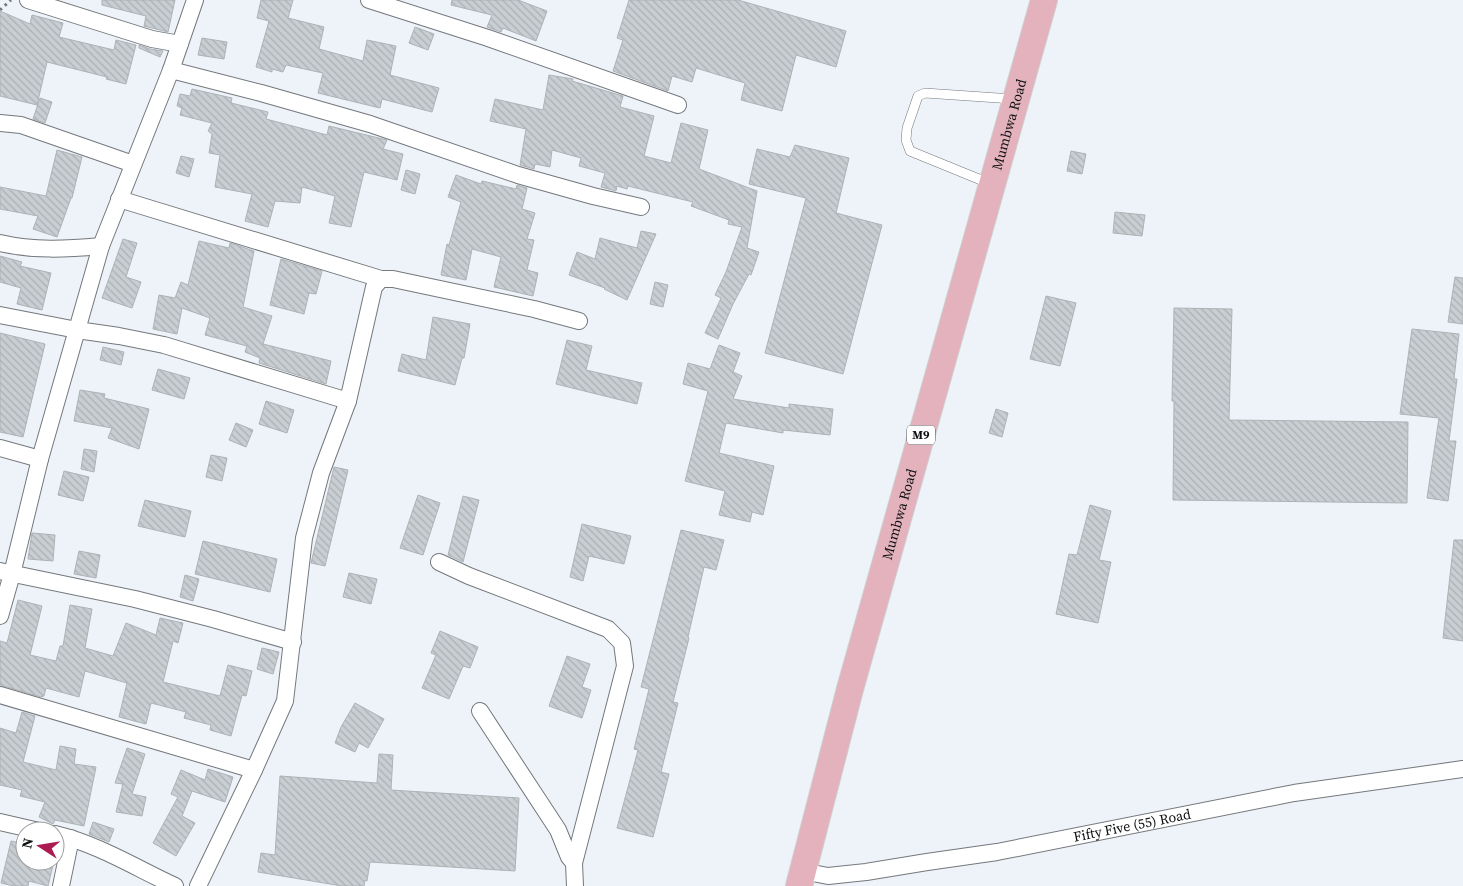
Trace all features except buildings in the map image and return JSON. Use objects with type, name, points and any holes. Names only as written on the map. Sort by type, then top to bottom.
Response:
[{"type":"main road","name":"Mumbwa Road","points":[[800,878],[850,689],[1044,0]]},
{"type":"street","points":[[28,0],[152,38],[180,44]]},
{"type":"street","points":[[0,616],[6,572],[101,246],[171,70],[195,0]]},
{"type":"street","points":[[369,0],[488,38],[678,105]]},
{"type":"street","points":[[171,70],[261,93],[361,122],[518,174],[593,196],[641,207]]},
{"type":"street","points":[[0,122],[21,125],[133,164]]},
{"type":"street","points":[[119,200],[381,279],[393,279],[515,304],[579,321]]},
{"type":"street","points":[[0,243],[56,250],[101,246]]},
{"type":"street","points":[[198,886],[285,701],[293,642],[296,593],[304,538],[321,473],[348,401],[374,287],[381,279]]},
{"type":"street","points":[[0,315],[164,345],[348,401]]},
{"type":"street","points":[[0,448],[40,459]]},
{"type":"street","points":[[439,562],[469,576],[608,629],[622,643],[625,666],[574,863],[575,886]]},
{"type":"street","points":[[6,572],[135,599],[293,642]]},
{"type":"street","points":[[0,695],[254,770]]},
{"type":"street","points":[[480,711],[558,830],[569,857],[574,863]]},
{"type":"street","name":"Fifty Five (55) Road","points":[[800,878],[866,872],[997,852],[1294,793],[1463,769]]},
{"type":"street","points":[[0,822],[15,825]]},
{"type":"street","points":[[65,837],[108,852],[175,886]]},
{"type":"street","points":[[61,886],[62,871]]},
{"type":"lane","points":[[991,184],[910,151],[906,140],[909,121],[918,96],[925,93],[1015,99]]},
{"type":"path","points":[[0,10],[11,0]]}]
